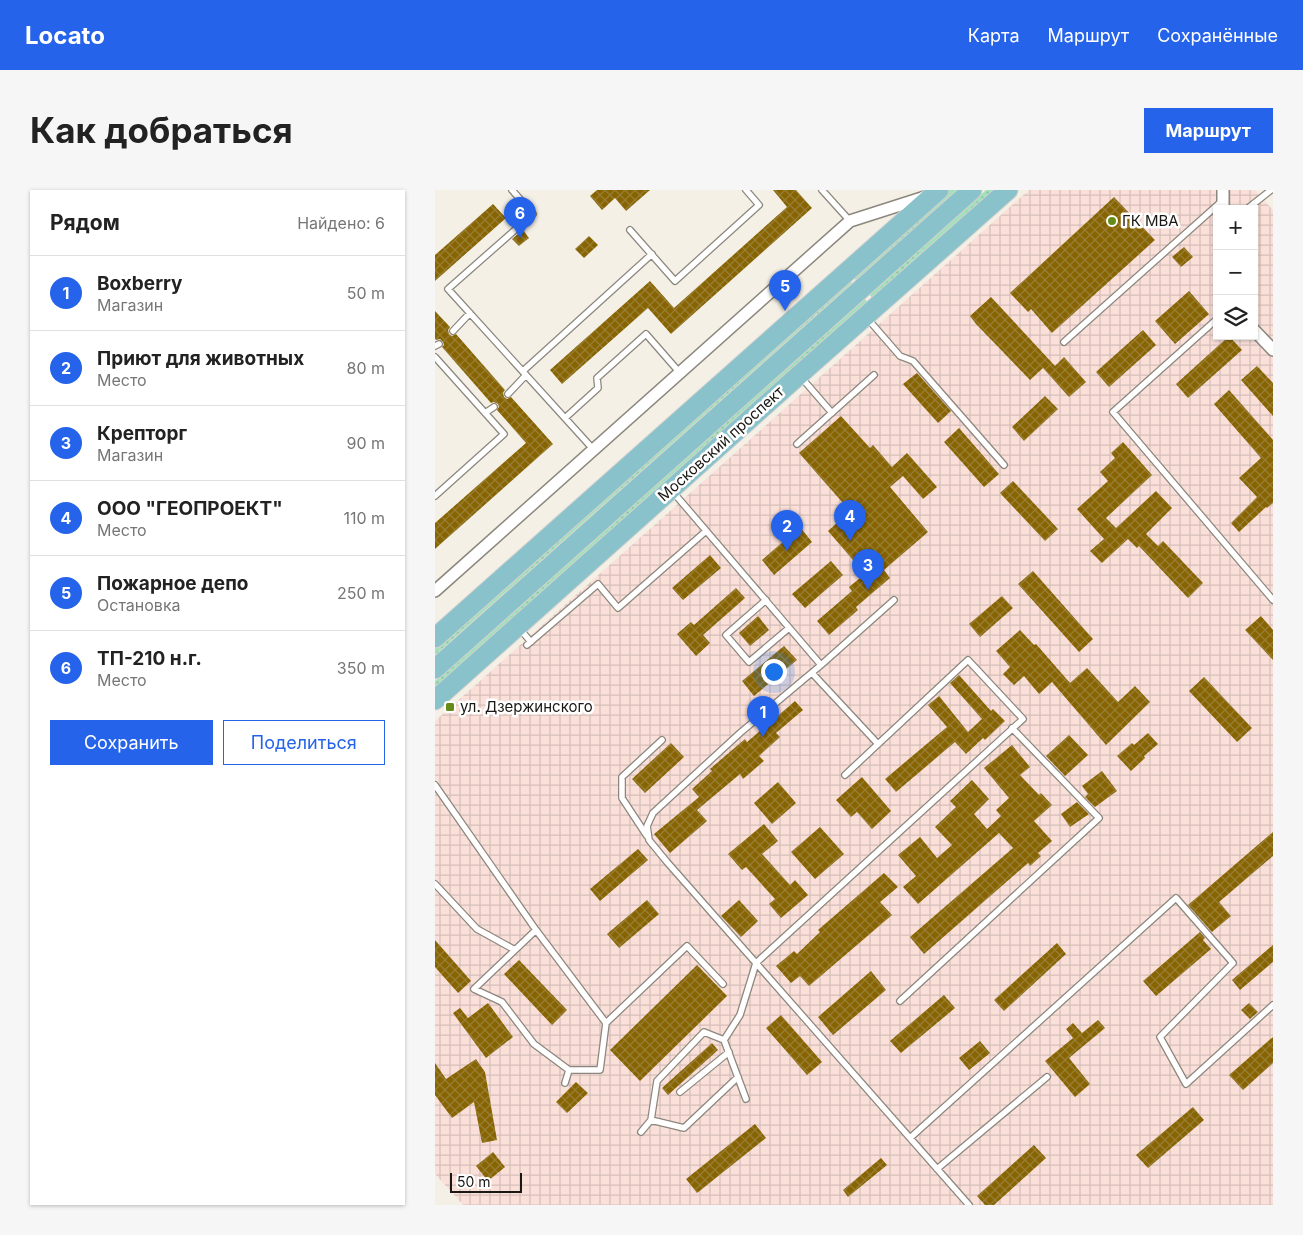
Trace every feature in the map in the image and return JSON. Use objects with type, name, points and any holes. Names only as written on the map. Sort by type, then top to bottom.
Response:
[{"type":"main road","name":"Московский проспект","points":[[435,669],[972,190]]},
{"type":"main road","name":"Московский проспект","points":[[435,700],[799,374],[1008,190]]},
{"type":"main road","points":[[435,638],[936,192]]},
{"type":"street","points":[[435,591],[850,221],[936,192]]},
{"type":"street","points":[[1258,334],[1273,350]]},
{"type":"lane","points":[[512,190],[533,214],[449,289],[593,449]]},
{"type":"lane","points":[[630,230],[675,281],[759,205],[746,190]]},
{"type":"lane","points":[[822,190],[850,221]]},
{"type":"lane","points":[[1252,205],[1271,190]]},
{"type":"lane","points":[[1064,342],[1224,200]]},
{"type":"lane","points":[[508,394],[525,373],[652,254]]},
{"type":"lane","points":[[453,331],[470,313]]},
{"type":"lane","points":[[865,316],[900,356],[913,361],[1003,465]]},
{"type":"lane","points":[[1213,323],[1113,412],[1273,600]]},
{"type":"lane","points":[[565,418],[598,388],[597,378],[646,334],[680,372]]},
{"type":"lane","points":[[435,357],[504,434],[435,496]]},
{"type":"lane","points":[[799,374],[831,413]]},
{"type":"lane","points":[[797,444],[874,375]]},
{"type":"lane","points":[[485,413],[494,407]]},
{"type":"lane","points":[[671,490],[821,665]]},
{"type":"lane","points":[[517,626],[529,643],[597,584],[618,608],[706,531]]},
{"type":"lane","points":[[766,600],[725,635],[749,662],[789,628]]},
{"type":"lane","points":[[649,840],[647,826],[653,813],[740,733],[812,673],[894,600]]},
{"type":"lane","points":[[724,1040],[740,1015],[756,963],[1023,719],[967,660],[845,775]]},
{"type":"lane","points":[[812,673],[878,744]]},
{"type":"lane","points":[[901,1001],[1099,818],[1012,728]]},
{"type":"lane","points":[[662,740],[622,777],[622,798],[649,840],[969,1205]]},
{"type":"lane","points":[[435,785],[455,811],[535,930],[605,1022]]},
{"type":"lane","points":[[435,884],[477,929],[515,950]]},
{"type":"lane","points":[[910,1138],[1176,898],[1233,962],[1160,1037],[1186,1084],[1273,1005]]},
{"type":"lane","points":[[535,930],[475,990],[502,1002],[534,1044],[569,1070],[599,1070],[605,1022],[687,946],[723,984]]},
{"type":"lane","points":[[641,1132],[651,1120],[657,1081],[704,1032],[724,1040],[746,1099]]},
{"type":"lane","points":[[680,1092],[729,1052]]},
{"type":"lane","points":[[565,1083],[569,1070]]},
{"type":"lane","points":[[651,1120],[684,1128],[738,1076]]},
{"type":"lane","points":[[937,1169],[1047,1077]]},
{"type":"shaded area","points":[[1029,190],[1255,190],[1273,210],[1273,1205],[463,1205],[435,1174],[435,721]]},
{"type":"green space","points":[[948,190],[957,190],[856,280],[852,276]]},
{"type":"green space","points":[[986,190],[995,190],[873,299],[869,294]]},
{"type":"green space","points":[[848,279],[852,283],[435,655],[435,647]]},
{"type":"green space","points":[[865,299],[868,303],[435,688],[435,681]]},
{"type":"building","points":[[597,190],[650,190],[626,211],[615,198],[602,210],[590,196]]},
{"type":"building","points":[[773,190],[796,190],[812,208],[671,334],[648,308],[562,384],[550,370],[650,281],[674,308],[787,207]]},
{"type":"building","points":[[1114,197],[1155,240],[1052,333],[1031,309],[1028,312],[1010,293]]},
{"type":"building","points":[[493,204],[506,218],[435,281],[435,255]]},
{"type":"building","points":[[523,230],[529,238],[519,246],[512,239]]},
{"type":"building","points":[[589,236],[598,245],[584,258],[575,249]]},
{"type":"building","points":[[1184,247],[1193,257],[1181,267],[1172,257]]},
{"type":"building","points":[[1189,291],[1209,314],[1175,344],[1155,321]]},
{"type":"building","points":[[991,297],[1055,366],[1064,357],[1086,382],[1069,397],[1043,368],[1030,380],[970,316]]},
{"type":"building","points":[[435,311],[450,327],[448,330],[449,334],[452,336],[456,334],[505,390],[503,393],[504,397],[507,399],[511,397],[553,444],[435,549],[435,523],[526,443],[497,410],[498,404],[491,403],[442,347],[444,345],[443,342],[440,339],[435,339]]},
{"type":"building","points":[[1143,330],[1156,345],[1109,387],[1096,372]]},
{"type":"building","points":[[1225,340],[1233,340],[1242,350],[1188,398],[1176,384]]},
{"type":"building","points":[[1257,366],[1273,383],[1273,416],[1241,380]]},
{"type":"building","points":[[917,373],[951,411],[938,423],[903,384]]},
{"type":"building","points":[[1229,390],[1273,440],[1273,503],[1239,532],[1231,523],[1257,497],[1239,478],[1261,458],[1214,404]]},
{"type":"building","points":[[1045,396],[1058,409],[1024,441],[1012,427]]},
{"type":"building","points":[[841,416],[870,448],[873,445],[892,467],[907,453],[937,487],[923,499],[903,476],[890,487],[928,532],[884,570],[890,578],[856,607],[858,610],[829,635],[817,621],[852,591],[849,587],[865,574],[828,531],[850,511],[799,453]]},
{"type":"building","points":[[959,428],[999,474],[984,487],[944,442]]},
{"type":"building","points":[[1123,442],[1152,475],[1106,518],[1116,528],[1156,491],[1172,508],[1146,534],[1158,546],[1163,541],[1203,583],[1188,598],[1139,546],[1137,548],[1128,539],[1102,563],[1090,551],[1104,539],[1077,509],[1108,481],[1100,472],[1115,458],[1111,453]]},
{"type":"building","points":[[1013,481],[1058,529],[1045,541],[1000,493]]},
{"type":"building","points":[[800,527],[812,542],[774,575],[762,560]]},
{"type":"building","points":[[710,555],[721,568],[683,600],[672,588]]},
{"type":"building","points":[[831,561],[843,575],[805,608],[792,594]]},
{"type":"building","points":[[1033,571],[1093,639],[1079,652],[1018,584]]},
{"type":"building","points":[[736,588],[745,598],[703,635],[710,643],[696,656],[677,634],[691,622],[694,625]]},
{"type":"building","points":[[1002,596],[1013,608],[980,637],[969,624]]},
{"type":"building","points":[[758,616],[769,630],[750,646],[739,633]]},
{"type":"building","points":[[1261,616],[1273,630],[1273,660],[1245,630]]},
{"type":"building","points":[[1020,630],[1034,645],[1036,644],[1070,683],[1087,668],[1118,702],[1135,686],[1150,702],[1106,745],[1052,682],[1039,694],[1024,676],[1014,685],[1003,674],[1010,667],[996,651]]},
{"type":"building","points":[[784,646],[797,660],[754,696],[742,681]]},
{"type":"building","points":[[959,675],[991,711],[993,709],[1005,721],[985,740],[983,738],[966,754],[955,742],[896,792],[885,779],[947,727],[928,705],[939,696],[968,732],[982,719],[950,683]]},
{"type":"building","points":[[1204,677],[1252,728],[1237,742],[1189,691]]},
{"type":"building","points":[[795,701],[803,710],[776,733],[780,737],[759,756],[764,761],[743,779],[740,774],[697,810],[707,821],[670,853],[654,834],[699,797],[692,789],[712,771],[710,769],[745,739],[747,742]]},
{"type":"building","points":[[1148,733],[1158,744],[1131,771],[1117,756],[1132,743],[1134,745]]},
{"type":"building","points":[[1069,735],[1088,755],[1065,776],[1046,756]]},
{"type":"building","points":[[671,743],[684,757],[645,793],[632,779]]},
{"type":"building","points":[[1012,745],[1030,767],[1020,775],[1039,795],[1041,793],[1052,805],[1034,821],[1052,841],[1038,853],[1041,856],[1030,866],[1028,863],[924,954],[910,937],[1013,848],[999,833],[918,904],[903,887],[916,876],[898,855],[920,837],[937,858],[952,845],[935,827],[956,807],[950,801],[972,780],[989,799],[974,814],[987,829],[1001,816],[996,810],[1009,798],[984,768]]},
{"type":"building","points":[[1102,771],[1117,791],[1095,807],[1085,797],[1088,794],[1082,786]]},
{"type":"building","points":[[862,777],[891,811],[872,829],[857,812],[851,817],[836,800]]},
{"type":"building","points":[[778,782],[796,803],[772,824],[754,803]]},
{"type":"building","points":[[1077,802],[1089,814],[1070,827],[1061,814]]},
{"type":"building","points":[[764,824],[778,841],[762,854],[790,885],[795,880],[808,895],[781,918],[769,904],[775,899],[746,867],[742,870],[728,854]]},
{"type":"building","points":[[820,827],[844,854],[815,879],[791,852]]},
{"type":"building","points":[[1273,832],[1273,856],[1219,902],[1231,916],[1212,932],[1188,905]]},
{"type":"building","points":[[638,849],[648,860],[600,901],[590,889]]},
{"type":"building","points":[[884,873],[898,887],[880,902],[892,915],[809,986],[800,976],[791,983],[776,966],[794,951],[797,954],[820,932],[818,930]]},
{"type":"building","points":[[647,900],[659,914],[619,948],[607,934]]},
{"type":"building","points":[[739,900],[758,921],[741,937],[721,916]]},
{"type":"building","points":[[1200,932],[1205,938],[1203,940],[1211,949],[1156,996],[1143,981]]},
{"type":"building","points":[[435,940],[471,981],[458,993],[435,967]]},
{"type":"building","points":[[1057,943],[1066,954],[1004,1011],[994,1000]]},
{"type":"building","points":[[1273,945],[1273,962],[1240,990],[1232,980]]},
{"type":"building","points":[[519,960],[567,1010],[552,1025],[504,974]]},
{"type":"building","points":[[697,965],[727,996],[640,1081],[610,1050]]},
{"type":"building","points":[[871,971],[886,990],[833,1035],[818,1017]]},
{"type":"building","points":[[944,995],[955,1008],[901,1053],[890,1041]]},
{"type":"building","points":[[488,1003],[513,1037],[486,1058],[453,1013],[460,1008],[468,1018]]},
{"type":"building","points":[[1249,1003],[1258,1012],[1250,1019],[1241,1010]]},
{"type":"building","points":[[781,1015],[822,1062],[807,1075],[766,1028]]},
{"type":"building","points":[[1098,1020],[1105,1028],[1069,1058],[1090,1084],[1075,1097],[1045,1061],[1073,1038],[1066,1029],[1073,1023],[1082,1033]]},
{"type":"building","points":[[1273,1037],[1273,1063],[1243,1090],[1229,1075]]},
{"type":"building","points":[[980,1041],[990,1053],[969,1070],[959,1058]]},
{"type":"building","points":[[712,1043],[718,1050],[668,1095],[662,1088]]},
{"type":"building","points":[[476,1059],[485,1072],[497,1140],[482,1143],[474,1102],[452,1118],[435,1095],[435,1063],[446,1079]]},
{"type":"building","points":[[576,1082],[588,1093],[567,1113],[556,1102]]},
{"type":"building","points":[[1193,1107],[1204,1120],[1148,1168],[1136,1155]]},
{"type":"building","points":[[755,1124],[766,1138],[697,1193],[686,1179]]},
{"type":"building","points":[[1034,1145],[1046,1158],[994,1205],[985,1205],[977,1196]]},
{"type":"building","points":[[493,1152],[505,1167],[488,1181],[476,1166]]},
{"type":"building","points":[[881,1158],[887,1165],[848,1197],[843,1190]]},
{"type":"place","name":"ГК МВА","points":[[1112,221]]},
{"type":"place","name":"ТП-210 н.г.","points":[[520,238]]},
{"type":"place","name":"Пожарное депо","points":[[785,311]]},
{"type":"place","name":"ООО \"ГЕОПРОЕКТ\"","points":[[850,541]]},
{"type":"place","name":"Приют для животных","points":[[787,551]]},
{"type":"place","name":"Крепторг","points":[[868,590]]},
{"type":"place","name":"ул. Дзержинского","points":[[450,707]]},
{"type":"place","name":"Boxberry","points":[[763,737]]}]
